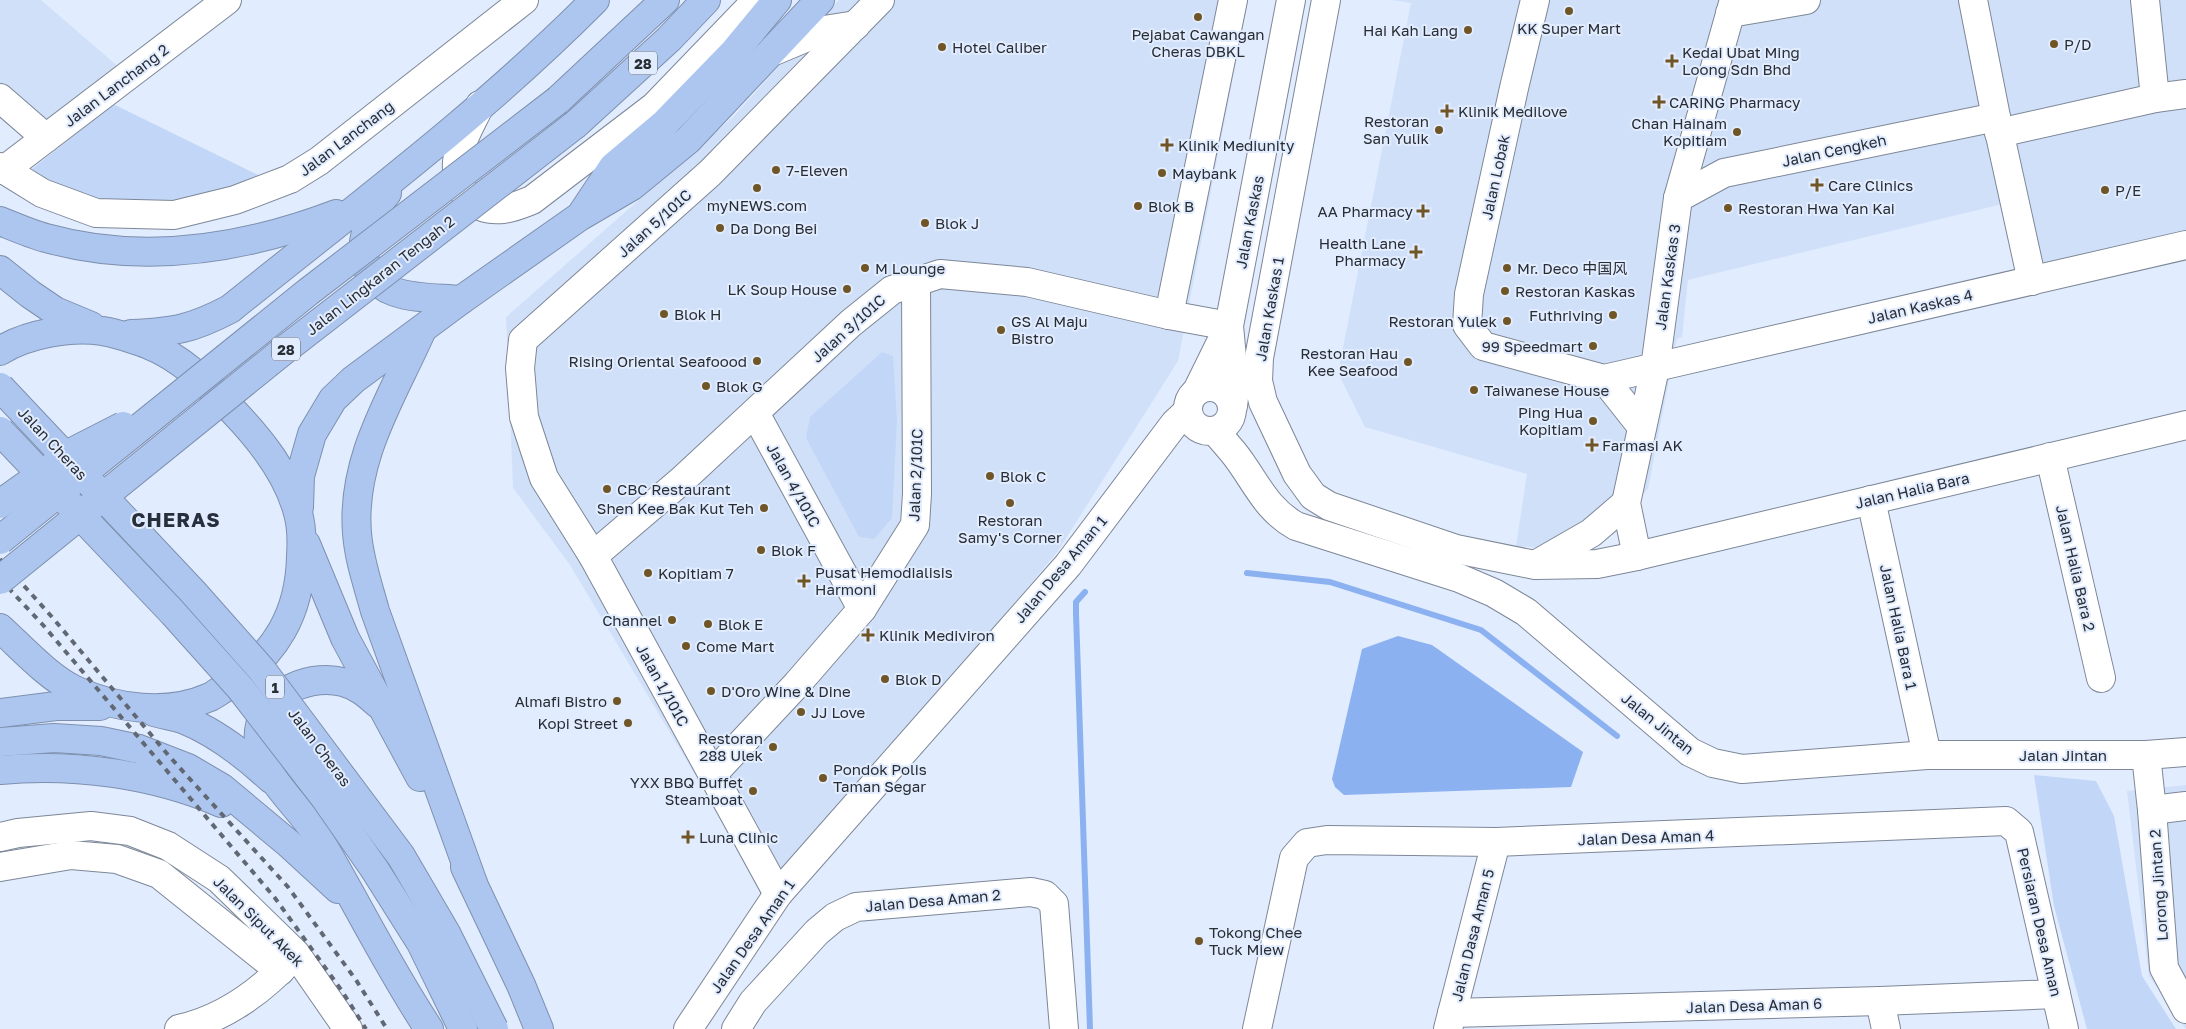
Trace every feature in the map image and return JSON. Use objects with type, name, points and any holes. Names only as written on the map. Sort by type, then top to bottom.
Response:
[{"type":"highway","points":[[0,351],[34,337],[65,331],[111,333],[172,332],[203,323],[230,308],[411,166],[544,50],[595,0]]},
{"type":"highway","name":"Jalan Lingkaran Tengah 2","points":[[0,540],[308,292],[558,100],[665,0]]},
{"type":"highway","name":"Jalan Lingkaran Tengah 2","points":[[0,580],[282,351],[576,124],[669,39],[706,0]]},
{"type":"highway","points":[[580,217],[613,167],[664,124],[734,52],[777,0]]},
{"type":"highway","points":[[0,713],[56,706],[176,706],[210,697],[243,676],[269,652],[286,625],[298,594],[300,476],[312,434],[333,400],[353,380],[422,331],[461,300],[580,217],[632,186],[688,140],[774,51],[820,0]]},
{"type":"highway","points":[[411,166],[380,200],[367,223],[363,241],[364,259],[369,272],[379,283],[396,292],[461,300]]},
{"type":"highway","points":[[0,221],[46,238],[90,248],[134,253],[190,251],[250,240],[300,228],[360,205]]},
{"type":"highway","points":[[0,270],[56,312],[156,348],[183,363],[216,392],[265,448],[288,484],[300,524],[345,638],[473,883],[521,985],[539,1029]]},
{"type":"highway","points":[[422,331],[369,444],[361,468],[357,499],[357,532],[363,568],[375,611],[473,883]]},
{"type":"highway","name":"Jalan Cheras","points":[[0,387],[193,592],[262,670],[401,856],[446,933],[494,1029]]},
{"type":"highway","points":[[0,504],[76,450],[177,398]]},
{"type":"highway","name":"Jalan Cheras","points":[[0,431],[241,688],[325,798],[375,870],[421,943],[463,1029]]},
{"type":"highway","points":[[0,628],[41,666],[73,690],[128,707],[183,719],[205,730],[249,759],[280,787]]},
{"type":"highway","points":[[383,708],[362,689],[342,682],[314,682],[300,685],[282,692],[269,705],[261,719],[259,743],[265,762],[280,787],[313,829],[406,994],[429,1029]]},
{"type":"highway","points":[[0,742],[54,738],[101,741],[139,749],[188,768],[222,788],[325,876],[360,910]]},
{"type":"highway","points":[[0,770],[57,769],[107,773],[152,780],[193,791],[259,819]]},
{"type":"street","name":"Jalan Lanchang","points":[[2,169],[42,193],[96,213],[174,215],[235,200],[290,179],[320,161],[524,0]]},
{"type":"street","points":[[480,105],[460,148],[457,161],[457,181],[463,194],[478,205],[501,210],[515,207],[532,200],[655,106],[757,0]]},
{"type":"street","name":"Jalan 5/101C","points":[[544,478],[524,417],[520,368],[523,340],[710,173],[880,0]]},
{"type":"street","points":[[1169,316],[1233,0]]},
{"type":"street","name":"Jalan Kaskas","points":[[1227,417],[1235,388],[1230,326],[1291,0]]},
{"type":"street","name":"Jalan Kaskas 1","points":[[1326,0],[1259,358],[1258,381],[1263,402],[1297,474],[1313,496],[1329,506],[1456,549],[1535,565],[1597,564],[1638,556]]},
{"type":"street","name":"Jalan Lobak","points":[[1535,0],[1469,294],[1466,325],[1483,346],[1604,379]]},
{"type":"street","points":[[1732,6],[1806,0]]},
{"type":"street","points":[[1972,0],[1997,125],[2032,281]]},
{"type":"street","points":[[2145,0],[2155,98]]},
{"type":"street","name":"Jalan Lanchang 2","points":[[2,169],[46,138],[210,5]]},
{"type":"street","name":"Jalan Kaskas 3","points":[[1638,556],[1626,503],[1655,368],[1678,198],[1732,6]]},
{"type":"street","points":[[774,51],[824,30],[856,25]]},
{"type":"street","name":"Jalan Cengkeh","points":[[1678,198],[1724,173],[2186,94]]},
{"type":"street","points":[[0,98],[46,138]]},
{"type":"street","name":"Jalan Kaskas 4","points":[[1655,368],[2186,245]]},
{"type":"street","name":"Jalan 3/101C","points":[[593,556],[681,482],[851,323],[892,290],[940,274],[1027,282],[1169,316],[1230,326]]},
{"type":"street","name":"Jalan 2/101C","points":[[712,774],[797,684],[862,608],[915,526],[917,494],[916,283]]},
{"type":"street","name":"Jalan Kaskas","points":[[1192,401],[1230,326]]},
{"type":"street","points":[[1642,427],[1604,379],[1655,368]]},
{"type":"street","points":[[1204,388],[1219,388],[1226,392],[1227,417],[1207,431],[1194,425],[1192,401],[1204,388]]},
{"type":"street","name":"Jalan Desa Aman 1","points":[[688,1029],[778,894],[1068,564],[1192,401]]},
{"type":"street","name":"Jalan 4/101C","points":[[755,413],[862,608]]},
{"type":"street","name":"Jalan Jintan","points":[[1227,417],[1258,466],[1269,505],[1281,518],[1296,526],[1459,578],[1494,593],[1526,612],[1690,752],[1713,763],[1742,769],[1927,755],[2146,755],[2186,752]]},
{"type":"street","name":"Jalan Halia Bara","points":[[1638,556],[2186,425]]},
{"type":"street","name":"Jalan Halia Bara 2","points":[[2050,457],[2101,678]]},
{"type":"street","name":"Jalan 1/101C","points":[[544,478],[593,556],[778,894]]},
{"type":"street","name":"Jalan Halia Bara 1","points":[[1871,500],[1927,755]]},
{"type":"street","points":[[1535,565],[1591,533],[1626,503]]},
{"type":"street","name":"Lorong Jintan 2","points":[[2146,755],[2164,968],[2186,1010]]},
{"type":"street","points":[[2152,810],[2186,806]]},
{"type":"street","name":"Jalan Desa Aman 4","points":[[1257,1029],[1294,858],[1307,843],[1327,840],[1496,842],[2006,821]]},
{"type":"street","name":"Persiaran Desa Aman","points":[[2006,821],[2019,832],[2064,1029]]},
{"type":"street","name":"Jalan Siput Akek","points":[[0,837],[18,833],[91,826],[130,832],[168,846],[219,879],[288,963],[348,1029]]},
{"type":"street","name":"Jalan Dasa Aman 5","points":[[1450,1021],[1496,842]]},
{"type":"street","points":[[0,868],[71,855],[117,859],[159,874],[288,963],[232,1009],[178,1029]]},
{"type":"street","name":"Jalan Desa Aman 2","points":[[736,1029],[753,1002],[816,932],[836,917],[856,907],[1031,892],[1045,895],[1054,904],[1064,1029]]},
{"type":"street","name":"Jalan Desa Aman 6","points":[[1450,1021],[2056,994]]},
{"type":"street","points":[[1880,1002],[1886,1029]]},
{"type":"shaded area","points":[[0,0],[41,0],[122,70],[46,127],[0,88]]},
{"type":"shaded area","points":[[839,0],[1248,0],[1178,361],[1058,551],[768,897],[570,565],[513,488],[506,317],[733,117]]},
{"type":"shaded area","points":[[1392,0],[2186,0],[2186,237],[2025,273],[2007,203],[1688,280],[1682,337],[1677,339],[1648,489],[1607,532],[1542,548],[1516,546],[1527,474],[1365,427],[1338,373],[1411,3]]},
{"type":"shaded area","points":[[113,104],[264,178],[238,193],[124,208],[60,189],[32,169]]},
{"type":"shaded area","points":[[882,352],[893,356],[897,420],[892,518],[874,539],[859,537],[806,438],[810,417]]},
{"type":"shaded area","points":[[2034,775],[2096,781],[2114,816],[2142,976],[2176,1029],[2087,1029],[2054,906]]},
{"type":"shaded area","points":[[2186,785],[2186,1029],[2149,976],[2127,791]]},
{"type":"water","points":[[1398,636],[1432,645],[1583,752],[1571,787],[1344,795],[1335,787],[1332,779],[1362,649]]},
{"type":"waterway","points":[[1247,573],[1330,582],[1481,630],[1617,736]]},
{"type":"waterway","points":[[1085,592],[1076,602],[1076,614],[1090,1029]]},
{"type":"railway","points":[[0,559],[52,617],[169,756],[288,887],[356,980],[387,1029]]},
{"type":"railway","points":[[0,579],[43,625],[275,898],[342,991],[366,1029]]},
{"type":"place","name":"KK Super Mart","points":[[1569,11]]},
{"type":"place","name":"Pejabat Cawangan Cheras DBKL","points":[[1198,17]]},
{"type":"place","name":"Hai Kah Lang","points":[[1468,30]]},
{"type":"place","name":"P/D","points":[[2054,44]]},
{"type":"place","name":"Hotel Caliber","points":[[942,47]]},
{"type":"place","name":"Kedai Ubat Ming Loong Sdn Bhd","points":[[1672,61]]},
{"type":"place","name":"CARiNG Pharmacy","points":[[1659,102]]},
{"type":"place","name":"Klinik Medilove","points":[[1447,111]]},
{"type":"place","name":"Restoran San Yulik","points":[[1439,130]]},
{"type":"place","name":"Chan Hainam Kopitiam","points":[[1737,132]]},
{"type":"place","name":"Klinik Mediunity","points":[[1167,145]]},
{"type":"place","name":"7-Eleven","points":[[776,170]]},
{"type":"place","name":"Maybank","points":[[1162,173]]},
{"type":"place","name":"Care Clinics","points":[[1817,185]]},
{"type":"place","name":"myNEWS.com","points":[[757,188]]},
{"type":"place","name":"P/E","points":[[2105,190]]},
{"type":"place","name":"Blok B","points":[[1138,206]]},
{"type":"place","name":"Restoran Hwa Yan Kai","points":[[1728,208]]},
{"type":"place","name":"AA Pharmacy","points":[[1423,211]]},
{"type":"place","name":"Blok J","points":[[925,223]]},
{"type":"place","name":"Da Dong Bei","points":[[720,228]]},
{"type":"place","name":"Health Lane Pharmacy","points":[[1416,252]]},
{"type":"place","name":"M Lounge","points":[[865,268]]},
{"type":"place","name":"Mr. Deco 中国风","points":[[1507,268]]},
{"type":"place","name":"LK Soup House","points":[[847,289]]},
{"type":"place","name":"Restoran Kaskas","points":[[1505,291]]},
{"type":"place","name":"Blok H","points":[[664,314]]},
{"type":"place","name":"Futhriving","points":[[1613,315]]},
{"type":"place","name":"Restoran Yulek","points":[[1507,321]]},
{"type":"place","name":"GS Al Maju Bistro","points":[[1001,330]]},
{"type":"place","name":"99 Speedmart","points":[[1593,346]]},
{"type":"place","name":"Rising Oriental Seafoood","points":[[757,361]]},
{"type":"place","name":"Restoran Hau Kee Seafood","points":[[1408,362]]},
{"type":"place","name":"Blok G","points":[[706,386]]},
{"type":"place","name":"Taiwanese House","points":[[1474,390]]},
{"type":"place","name":"Ping Hua Kopitiam","points":[[1593,421]]},
{"type":"place","name":"Farmasi AK","points":[[1592,445]]},
{"type":"place","name":"Blok C","points":[[990,476]]},
{"type":"place","name":"CBC Restaurant","points":[[607,489]]},
{"type":"place","name":"Restoran Samy's Corner","points":[[1010,503]]},
{"type":"place","name":"Shen Kee Bak Kut Teh","points":[[764,508]]},
{"type":"place","name":"Blok F","points":[[761,550]]},
{"type":"place","name":"Kopitiam 7","points":[[648,573]]},
{"type":"place","name":"Pusat Hemodialisis Harmoni","points":[[804,581]]},
{"type":"place","name":"Channel","points":[[672,620]]},
{"type":"place","name":"Blok E","points":[[708,624]]},
{"type":"place","name":"Klinik Mediviron","points":[[868,635]]},
{"type":"place","name":"Come Mart","points":[[686,646]]},
{"type":"place","name":"Blok D","points":[[885,679]]},
{"type":"place","name":"D'Oro Wine & Dine","points":[[711,691]]},
{"type":"place","name":"Almafi Bistro","points":[[617,701]]},
{"type":"place","name":"JJ Love","points":[[801,712]]},
{"type":"place","name":"Kopi Street","points":[[628,723]]},
{"type":"place","name":"Restoran 288 Ulek","points":[[773,747]]},
{"type":"place","name":"Pondok Polis Taman Segar","points":[[823,778]]},
{"type":"place","name":"YXX BBQ Buffet Steamboat","points":[[753,791]]},
{"type":"place","name":"Luna Clinic","points":[[688,837]]},
{"type":"place","name":"Tokong Chee Tuck Miew","points":[[1199,941]]},
{"type":"district","name":"CHERAS","points":[[176,519]]}]
